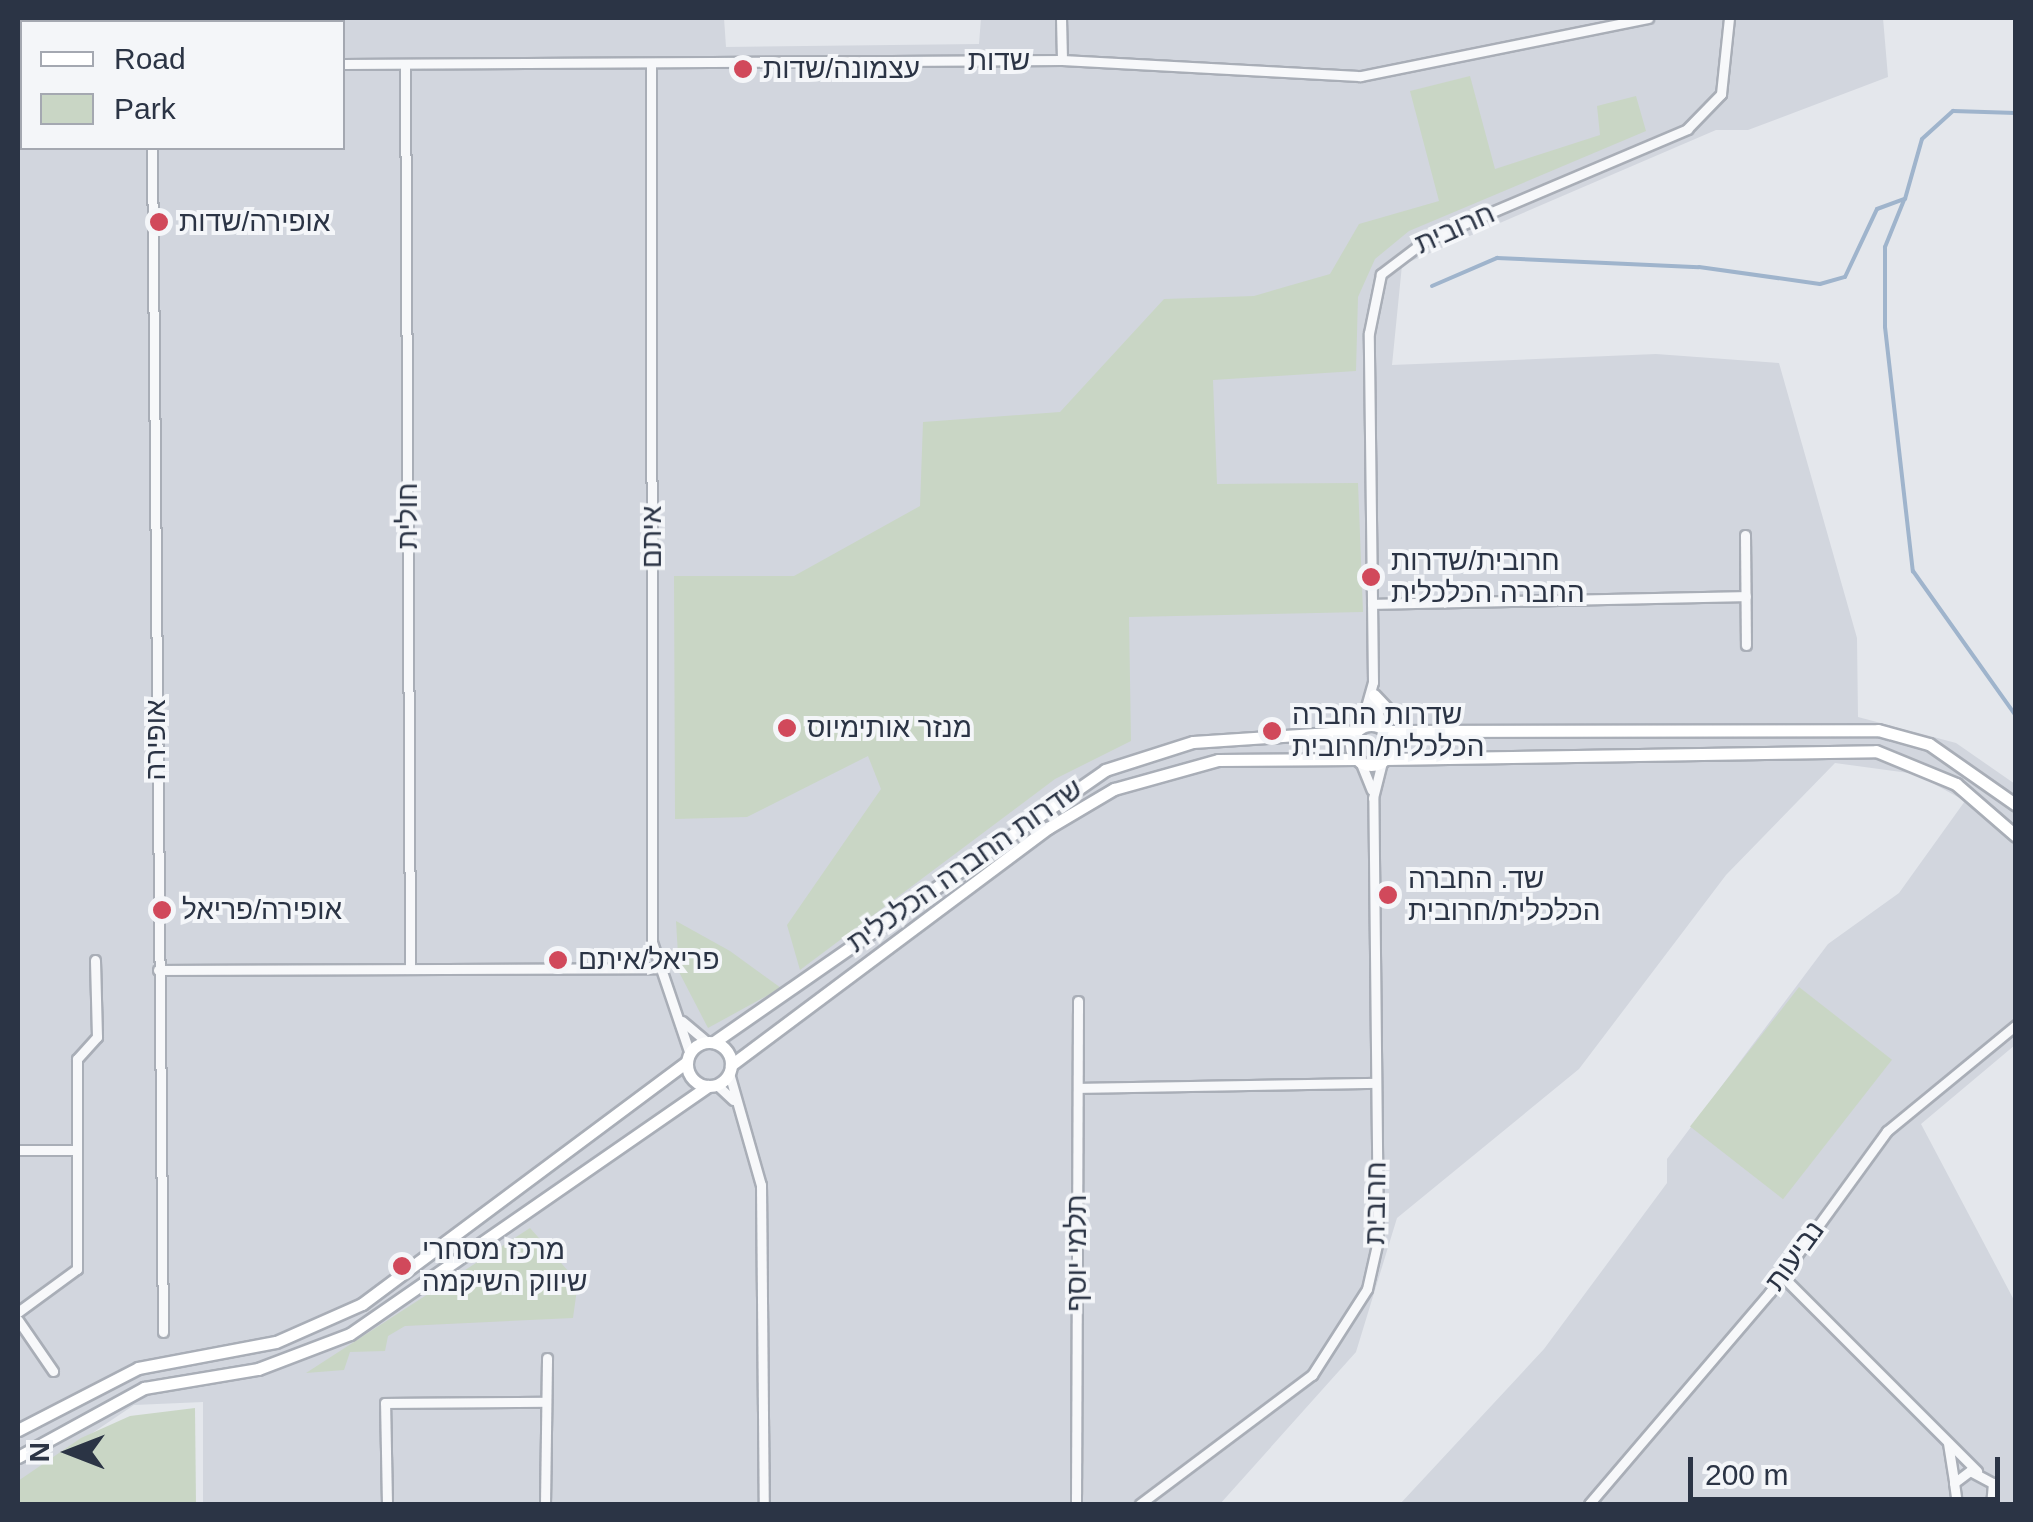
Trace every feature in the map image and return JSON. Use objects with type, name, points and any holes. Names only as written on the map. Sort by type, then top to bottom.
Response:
[{"type":"main road","points":[[1373,689],[1392,723],[1422,734]]},
{"type":"main road","points":[[2016,805],[1939,749],[1878,730],[1422,734],[1384,729],[1384,760],[1876,751],[1956,784],[2016,836]]},
{"type":"main road","name":"שדרות החברה הכלכלית","points":[[689,1058],[1105,770],[1204,740],[1384,729]]},
{"type":"main road","points":[[1358,760],[1359,730]]},
{"type":"main road","name":"שדרות החברה הכלכלית","points":[[712,1085],[1048,828],[1114,790],[1218,760],[1384,760]]},
{"type":"main road","points":[[710,1042],[730,1069]]},
{"type":"main road","points":[[18,1430],[126,1372],[276,1342],[362,1304],[689,1058],[712,1085],[373,1322],[282,1363],[144,1388],[18,1457]]},
{"type":"street","points":[[1061,18],[1062,60]]},
{"type":"street","name":"שדות","points":[[345,64],[1062,60],[1361,76],[1648,18]]},
{"type":"street","name":"חרובית","points":[[1384,729],[1373,689],[1369,332],[1381,274],[1426,240],[1687,129],[1721,94],[1729,18]]},
{"type":"street","name":"איתם","points":[[652,63],[655,968],[689,1058]]},
{"type":"street","name":"חולית","points":[[406,64],[410,969]]},
{"type":"street","name":"אופירה","points":[[152,150],[163,1332]]},
{"type":"street","points":[[1745,534],[1746,645]]},
{"type":"street","points":[[1372,604],[1746,596]]},
{"type":"street","name":"חרובית","points":[[1359,730],[1373,689]]},
{"type":"street","name":"חרובית","points":[[1358,760],[1373,798]]},
{"type":"street","name":"חרובית","points":[[1140,1504],[1292,1394],[1346,1333],[1378,1240],[1373,798],[1384,760]]},
{"type":"street","points":[[18,1312],[77,1268],[77,1059],[97,1037],[95,960]]},
{"type":"street","points":[[158,970],[655,968]]},
{"type":"street","name":"תלמי יוסף","points":[[1076,1504],[1078,1001]]},
{"type":"street","name":"איתם","points":[[672,1007],[710,1042]]},
{"type":"street","name":"נביעות","points":[[1589,1504],[1782,1276],[1886,1131],[2016,1025]]},
{"type":"street","points":[[730,1069],[761,1185],[764,1504]]},
{"type":"street","points":[[1078,1088],[1376,1083]]},
{"type":"street","points":[[712,1085],[737,1106]]},
{"type":"street","points":[[18,1150],[77,1150]]},
{"type":"street","points":[[1782,1276],[1994,1484],[1991,1504]]},
{"type":"street","points":[[18,1320],[53,1371]]},
{"type":"street","points":[[545,1504],[546,1358]]},
{"type":"street","points":[[387,1504],[385,1403],[546,1402]]},
{"type":"street","points":[[1944,1436],[1957,1504]]},
{"type":"street","points":[[1954,1483],[1978,1470]]},
{"type":"shaded area","points":[[38,18],[724,18],[726,47],[979,44],[981,18],[1883,18],[1888,77],[1748,130],[1716,130],[1402,265],[1392,365],[1656,354],[1779,363],[1857,638],[1858,717],[1956,743],[2015,784],[2015,1045],[1921,1124],[2015,1302],[2015,1504],[1400,1504],[1544,1349],[1667,1183],[1667,1159],[1828,944],[1899,893],[1965,801],[1916,774],[1835,763],[1726,875],[1579,1069],[1397,1218],[1356,1352],[1220,1504],[203,1504],[203,1402],[134,1405],[18,1483],[18,100],[20,92],[20,150],[345,150],[345,20]]},
{"type":"green space","points":[[1470,76],[1495,169],[1600,135],[1597,106],[1636,96],[1646,131],[1409,231],[1375,259],[1358,297],[1356,371],[1213,380],[1217,484],[1358,483],[1363,612],[1129,617],[1131,741],[1055,779],[800,970],[787,925],[881,789],[868,756],[747,817],[675,819],[674,576],[794,576],[920,506],[923,422],[1060,412],[1164,299],[1254,296],[1330,274],[1359,224],[1439,201],[1410,91]]},
{"type":"green space","points":[[676,921],[730,951],[781,988],[708,1028],[679,972]]},
{"type":"green space","points":[[1799,987],[1892,1060],[1783,1199],[1690,1126]]},
{"type":"green space","points":[[530,1228],[578,1282],[573,1318],[405,1326],[388,1336],[385,1351],[350,1352],[344,1370],[306,1373]]},
{"type":"green space","points":[[195,1408],[196,1504],[18,1504],[18,1481],[81,1438],[130,1416]]},
{"type":"waterway","points":[[1432,286],[1497,258],[1699,267],[1820,284],[1845,277],[1877,209],[1905,199],[1922,139],[1953,111],[2016,113]]},
{"type":"waterway","points":[[1904,200],[1885,247],[1885,327],[1913,571],[2016,716]]},
{"type":"place","name":"עצמונה/שדות","points":[[743,69]]},
{"type":"place","name":"אופירה/שדות","points":[[159,222]]},
{"type":"place","name":"חרובית/שדרות החברה הכלכלית","points":[[1371,577]]},
{"type":"place","name":"מנזר אותימיוס","points":[[787,728]]},
{"type":"place","name":"שדרות החברה הכלכלית/חרובית","points":[[1272,731]]},
{"type":"place","name":"שד. החברה הכלכלית/חרובית","points":[[1388,895]]},
{"type":"place","name":"אופירה/פריאל","points":[[162,910]]},
{"type":"place","name":"פריאל/איתם","points":[[558,960]]},
{"type":"place","name":"מרכז מסחרי שיווק השיקמה","points":[[402,1266]]}]
